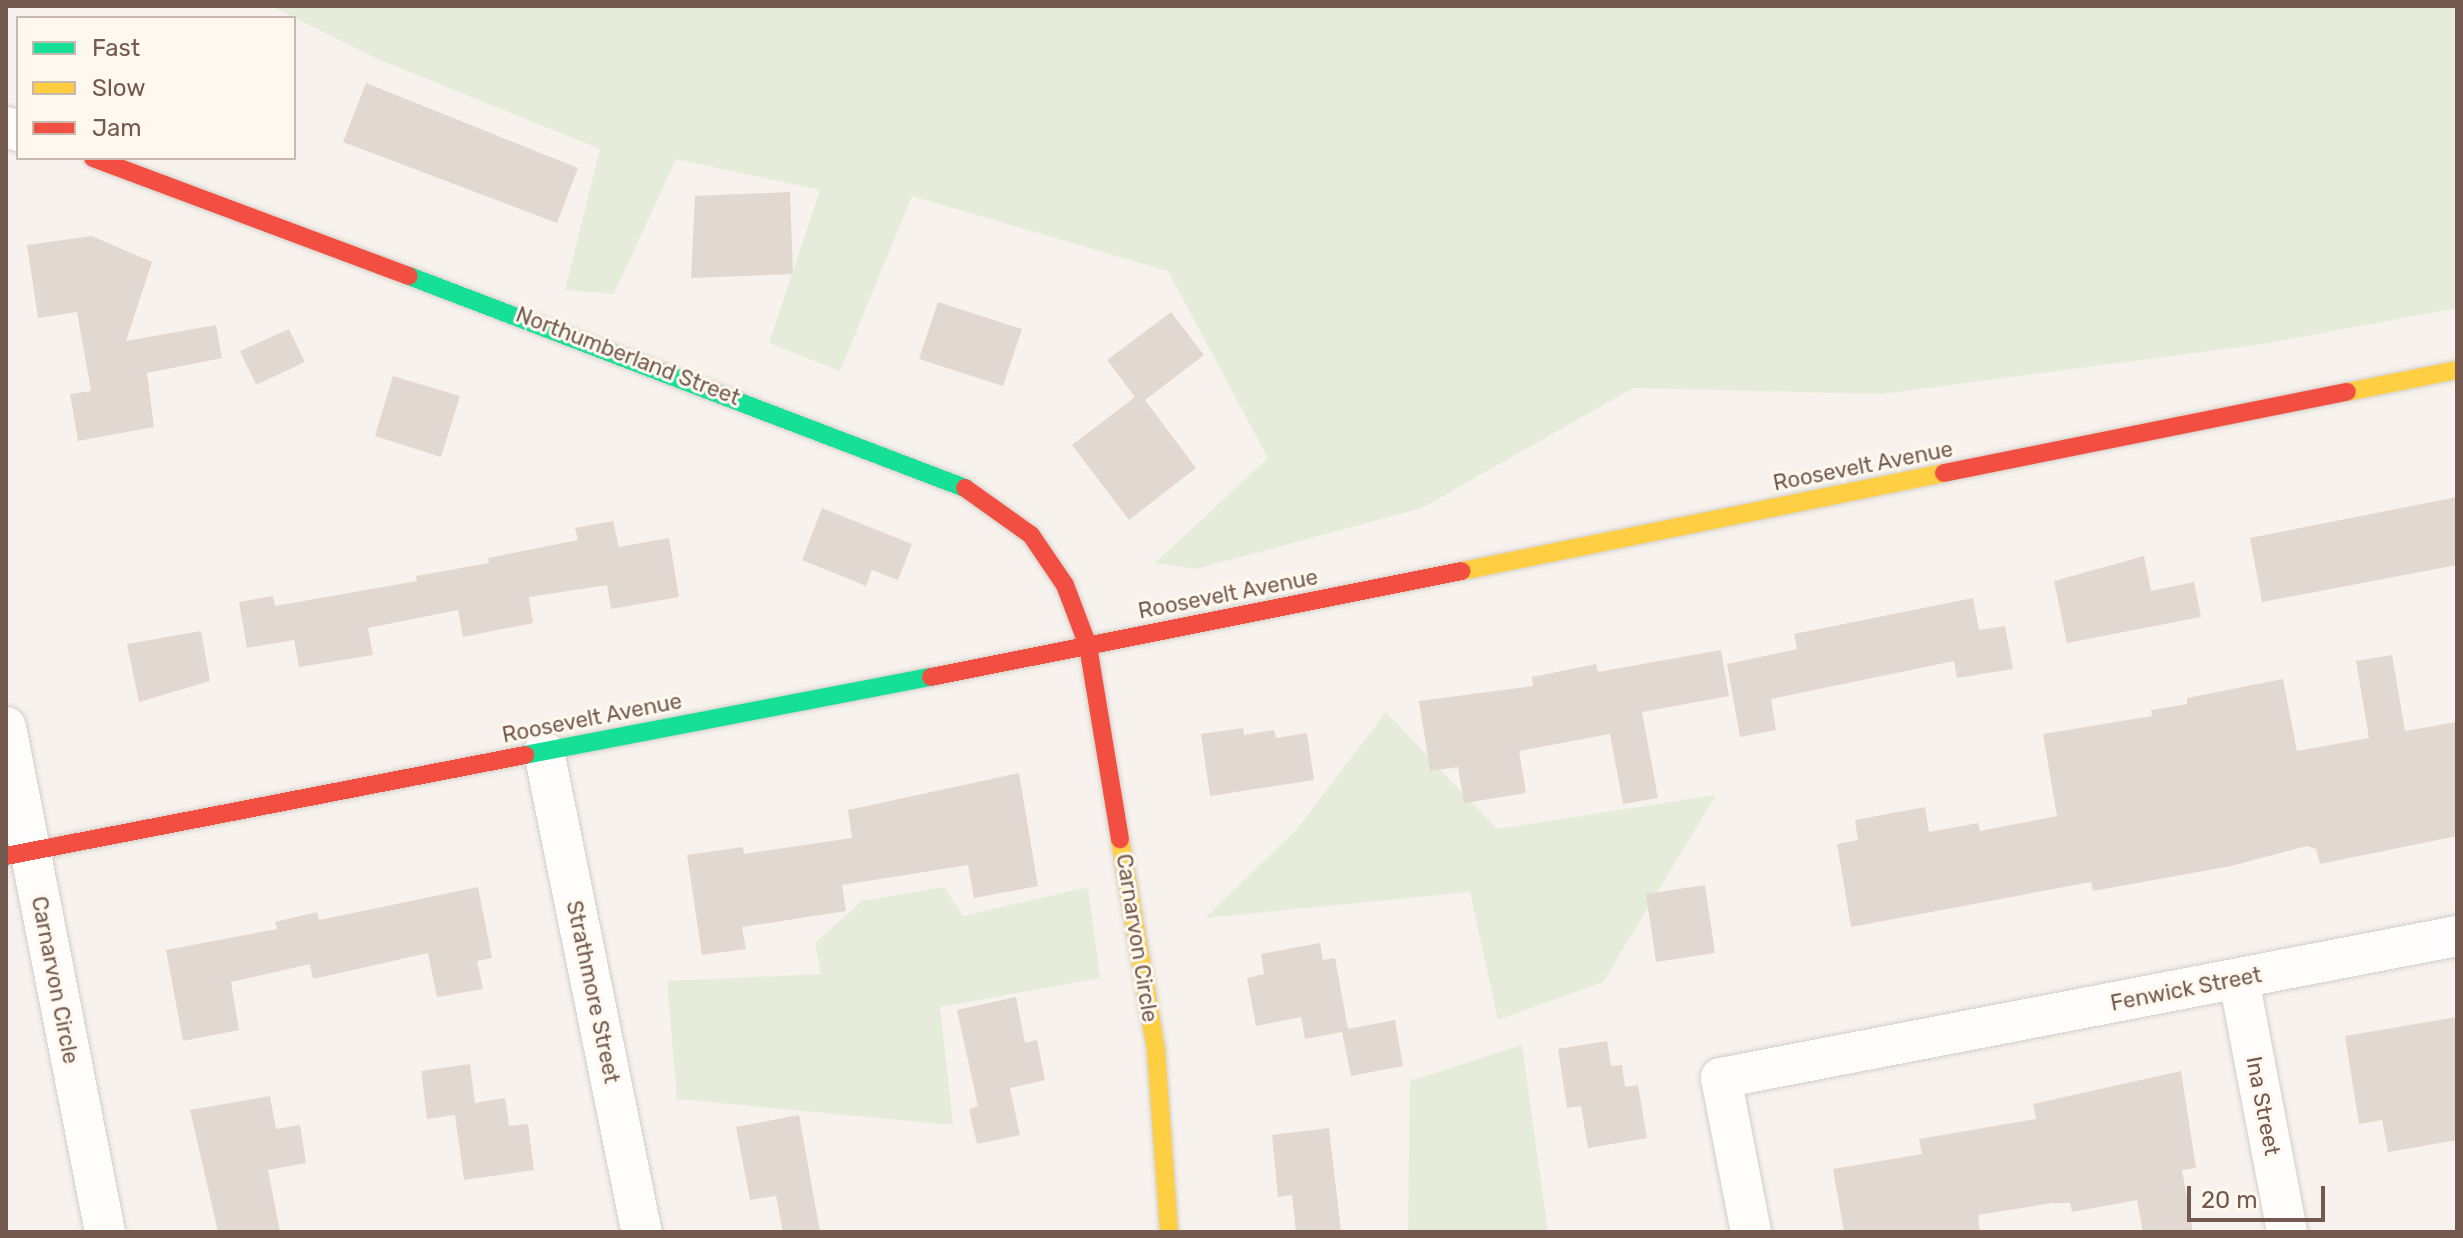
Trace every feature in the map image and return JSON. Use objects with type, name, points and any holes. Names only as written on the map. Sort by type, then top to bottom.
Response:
[{"type":"main road","name":"Northumberland Street","points":[[98,160],[960,484],[1010,515],[1049,556],[1088,646]]},
{"type":"main road","name":"Roosevelt Avenue","points":[[18,854],[1088,646],[2457,370]]},
{"type":"main road","name":"Carnarvon Circle","points":[[1088,646],[1156,1050],[1169,1232]]},
{"type":"street","name":"Carnarvon Circle","points":[[6,727],[18,854],[105,1232]]},
{"type":"street","name":"Strathmore Street","points":[[544,752],[642,1232]]},
{"type":"street","name":"Fenwick Street","points":[[1751,1232],[1721,1078],[2457,936]]},
{"type":"street","name":"Ina Street","points":[[2239,980],[2287,1232]]},
{"type":"green space","points":[[271,6],[2457,6],[2457,308],[2263,344],[1882,394],[1633,388],[1422,508],[1196,569],[1155,563],[1268,458],[1168,271],[912,196],[840,371],[769,343],[820,190],[676,159],[614,294],[565,290],[600,149],[380,60]]},
{"type":"green space","points":[[1386,712],[1497,829],[1716,795],[1603,982],[1498,1020],[1470,892],[1205,918],[1297,829]]},
{"type":"green space","points":[[944,887],[963,916],[1088,887],[1100,978],[940,1007],[953,1125],[677,1099],[667,981],[821,974],[815,943],[862,901]]},
{"type":"green space","points":[[1522,1045],[1548,1232],[1408,1232],[1410,1081]]},
{"type":"building","points":[[366,83],[578,168],[557,223],[343,142]]},
{"type":"building","points":[[790,192],[793,274],[691,278],[695,196]]},
{"type":"building","points":[[92,236],[152,262],[126,341],[216,325],[222,358],[147,373],[154,427],[78,441],[70,394],[91,391],[77,312],[38,318],[27,245]]},
{"type":"building","points":[[938,302],[1022,329],[1003,386],[919,359]]},
{"type":"building","points":[[1171,312],[1204,355],[1145,400],[1196,468],[1129,520],[1072,445],[1135,397],[1107,360]]},
{"type":"building","points":[[289,329],[305,362],[256,385],[240,351]]},
{"type":"building","points":[[393,376],[460,396],[441,457],[375,436]]},
{"type":"building","points":[[2457,497],[2457,565],[2262,602],[2250,538]]},
{"type":"building","points":[[822,508],[912,544],[898,580],[872,570],[866,586],[802,560]]},
{"type":"building","points":[[613,521],[619,547],[669,538],[679,597],[611,609],[607,585],[529,597],[533,623],[463,637],[458,610],[368,628],[373,655],[299,667],[294,640],[247,648],[239,602],[273,596],[275,606],[417,581],[416,576],[489,563],[488,558],[578,540],[575,528]]},
{"type":"building","points":[[2144,556],[2151,591],[2194,582],[2201,617],[2067,643],[2054,581]]},
{"type":"building","points":[[1973,598],[1979,630],[2005,626],[2013,669],[1957,678],[1954,661],[1771,699],[1776,730],[1740,737],[1727,664],[1797,649],[1794,634]]},
{"type":"building","points":[[201,631],[210,681],[139,702],[127,644]]},
{"type":"building","points":[[1721,650],[1729,696],[1642,712],[1658,798],[1623,804],[1610,734],[1519,751],[1526,793],[1464,803],[1458,767],[1430,771],[1419,701],[1533,686],[1532,677],[1596,664],[1598,672]]},
{"type":"building","points":[[2392,655],[2405,731],[2457,722],[2457,836],[2320,864],[2316,849],[2307,846],[2231,866],[2093,891],[2091,882],[1851,927],[1837,844],[1858,840],[1855,820],[1925,807],[1929,832],[1978,823],[1980,831],[2057,816],[2043,734],[2152,716],[2151,710],[2187,704],[2187,698],[2283,679],[2297,751],[2369,738],[2356,661]]},
{"type":"building","points":[[1243,728],[1244,735],[1274,730],[1276,738],[1307,733],[1314,780],[1210,796],[1201,734]]},
{"type":"building","points":[[1019,773],[1038,886],[974,898],[968,865],[842,885],[846,911],[742,927],[746,949],[702,955],[687,855],[743,847],[744,854],[852,838],[848,810]]},
{"type":"building","points":[[1705,885],[1715,953],[1656,962],[1646,894]]},
{"type":"building","points":[[478,887],[492,958],[477,961],[483,989],[437,997],[428,953],[313,979],[310,964],[231,982],[239,1030],[183,1041],[166,950],[277,929],[275,922],[317,912],[319,920]]},
{"type":"building","points":[[1320,943],[1323,960],[1335,958],[1348,1029],[1395,1020],[1403,1066],[1351,1076],[1342,1032],[1305,1039],[1301,1017],[1256,1026],[1247,978],[1264,974],[1261,954]]},
{"type":"building","points":[[1016,997],[1025,1043],[1037,1040],[1045,1080],[1010,1088],[1020,1135],[977,1144],[969,1109],[978,1106],[957,1010]]},
{"type":"building","points":[[2457,1017],[2457,1140],[2388,1152],[2382,1120],[2359,1124],[2345,1036]]},
{"type":"building","points":[[1607,1041],[1611,1066],[1622,1065],[1625,1087],[1638,1085],[1647,1138],[1588,1148],[1581,1106],[1567,1108],[1558,1049]]},
{"type":"building","points":[[470,1064],[475,1103],[505,1098],[509,1126],[528,1124],[534,1170],[464,1180],[455,1115],[427,1119],[421,1071]]},
{"type":"building","points":[[2181,1071],[2196,1168],[2182,1170],[2193,1232],[2143,1232],[2137,1200],[2072,1212],[2070,1203],[2052,1203],[1978,1215],[1980,1232],[1844,1232],[1833,1169],[1922,1154],[1919,1139],[2036,1119],[2033,1104]]},
{"type":"building","points":[[270,1096],[276,1129],[300,1125],[306,1163],[268,1170],[280,1232],[218,1232],[190,1110]]},
{"type":"building","points":[[799,1115],[820,1232],[783,1232],[776,1196],[750,1200],[736,1127]]},
{"type":"building","points":[[1329,1128],[1341,1232],[1296,1232],[1292,1195],[1278,1197],[1272,1135]]},
{"type":"traffic: fast","points":[[409,276],[965,488]]},
{"type":"traffic: fast","points":[[525,755],[931,677]]},
{"type":"traffic: slow","points":[[2347,392],[2457,370]]},
{"type":"traffic: slow","points":[[1462,571],[1944,473]]},
{"type":"traffic: slow","points":[[1120,839],[1156,1050],[1169,1232]]},
{"type":"traffic: jam","points":[[98,160],[409,276]]},
{"type":"traffic: jam","points":[[1944,473],[2347,392]]},
{"type":"traffic: jam","points":[[965,488],[1031,535],[1065,585],[1088,646],[1120,839]]},
{"type":"traffic: jam","points":[[931,677],[1462,571]]},
{"type":"traffic: jam","points":[[6,856],[525,755]]}]
